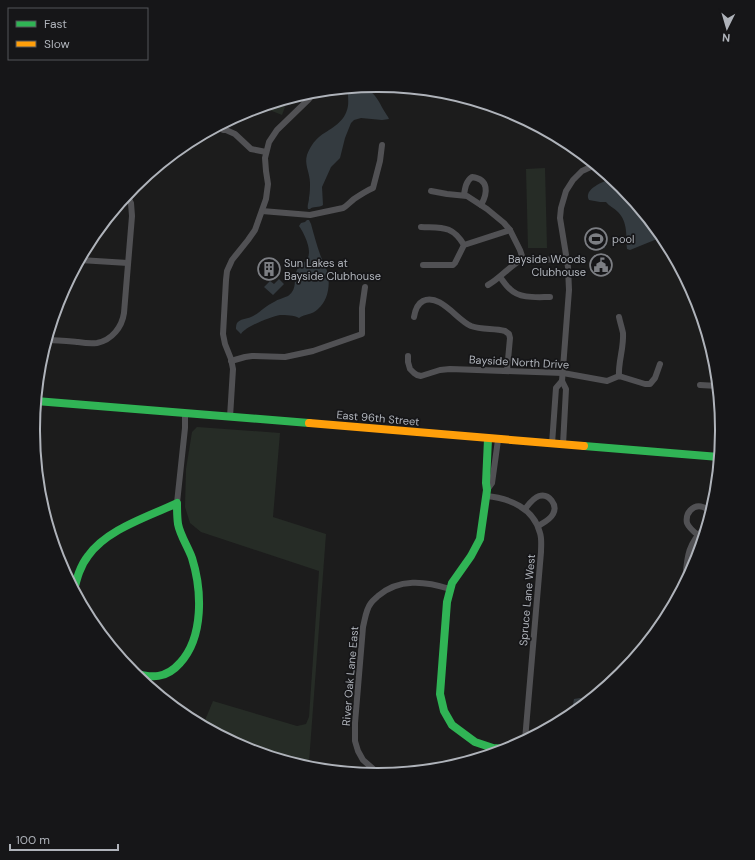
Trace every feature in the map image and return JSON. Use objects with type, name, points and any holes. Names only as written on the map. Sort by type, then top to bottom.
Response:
[{"type":"street","points":[[230,417],[233,372],[232,361],[224,339],[226,275],[230,264],[255,230],[266,199],[268,189],[265,164],[269,142],[275,132],[308,100]]},
{"type":"street","points":[[223,130],[235,134],[251,149],[266,152]]},
{"type":"street","points":[[262,211],[310,215],[343,208],[364,192],[372,188],[380,162],[382,145]]},
{"type":"street","points":[[552,444],[556,388],[562,381],[563,373],[569,298],[567,259],[560,215],[563,198],[569,185],[582,171],[590,167]]},
{"type":"street","points":[[464,195],[469,180],[472,177],[479,179],[484,184],[486,189],[486,196],[481,205]]},
{"type":"street","points":[[431,191],[464,195],[481,205],[504,223],[510,230],[523,259]]},
{"type":"street","points":[[53,340],[96,343],[111,336],[120,326],[123,318],[132,213],[130,201]]},
{"type":"street","points":[[421,227],[448,229],[457,234],[464,245]]},
{"type":"street","points":[[423,265],[453,265],[464,245],[510,230]]},
{"type":"street","points":[[488,285],[523,259],[567,259]]},
{"type":"street","points":[[85,260],[128,263]]},
{"type":"street","points":[[500,277],[510,289],[516,293],[521,295],[550,297]]},
{"type":"street","points":[[232,361],[252,356],[285,357],[314,351],[362,334],[362,308],[365,287]]},
{"type":"street","points":[[414,317],[418,305],[429,300],[445,306],[469,325],[509,334],[508,371]]},
{"type":"street","points":[[618,376],[623,332],[619,317]]},
{"type":"street","name":"Bayside North Drive","points":[[408,356],[409,366],[412,371],[421,376],[440,370],[450,369],[508,371],[563,373],[607,381],[618,376],[645,384],[650,384],[655,378],[660,364]]},
{"type":"street","points":[[562,381],[566,388],[563,445]]},
{"type":"street","points":[[700,385],[712,386]]},
{"type":"street","name":"East 96th Street","points":[[42,401],[714,457]]},
{"type":"street","points":[[146,675],[165,675],[180,665],[188,654],[198,622],[198,586],[193,560],[179,526],[177,517],[185,413]]},
{"type":"street","points":[[488,439],[486,493],[480,539],[471,556],[452,583],[450,589],[447,602],[440,694],[447,718],[452,725],[475,742],[492,748]]},
{"type":"street","points":[[486,493],[492,483],[498,440]]},
{"type":"street","name":"Spruce Lane West","points":[[486,493],[505,498],[525,509],[538,526],[540,533],[541,552],[526,734]]},
{"type":"street","points":[[525,509],[532,500],[539,496],[546,496],[550,498],[553,502],[555,510],[554,514],[538,526]]},
{"type":"street","points":[[76,581],[80,566],[86,557],[111,534],[177,503]]},
{"type":"street","points":[[698,535],[692,530],[687,522],[689,511],[700,506],[706,508]]},
{"type":"street","points":[[686,566],[690,548],[698,535]]},
{"type":"street","name":"River Oak Lane East","points":[[372,768],[363,760],[355,741],[355,723],[363,626],[366,614],[371,603],[383,592],[393,586],[405,583],[420,583],[450,589]]},
{"type":"shaded area","points":[[371,92],[389,119],[382,120],[361,118],[354,120],[351,123],[345,138],[340,158],[331,167],[322,187],[323,205],[308,209],[310,183],[306,162],[307,155],[317,139],[339,123],[345,115],[348,108],[348,94]]},
{"type":"shaded area","points":[[286,105],[282,115],[269,110]]},
{"type":"shaded area","points":[[545,168],[547,248],[528,248],[526,169]]},
{"type":"shaded area","points":[[606,181],[631,207],[656,239],[630,250],[627,249],[626,229],[621,216],[606,202],[589,200],[589,192],[595,186]]},
{"type":"shaded area","points":[[309,220],[311,224],[328,276],[329,287],[324,302],[316,311],[299,318],[287,315],[276,316],[253,325],[241,334],[236,329],[236,324],[238,322],[251,317],[277,300],[288,296],[293,290],[296,272],[309,256],[307,242],[299,226]]},
{"type":"shaded area","name":"pool","points":[[603,233],[605,248],[597,250],[596,242],[588,243],[587,236]]},
{"type":"shaded area","points":[[279,279],[284,284],[273,295],[264,287],[270,281],[274,284]]},
{"type":"shaded area","points":[[197,427],[280,433],[273,517],[326,534],[309,760],[269,750],[248,742],[228,733],[205,720],[213,701],[297,726],[306,724],[309,717],[319,571],[201,532],[190,523],[185,507],[186,469],[192,432]]},
{"type":"shaded area","points":[[580,698],[582,699],[573,705],[574,699]]},
{"type":"traffic: fast","points":[[42,401],[309,423]]},
{"type":"traffic: fast","points":[[488,439],[487,490],[480,539],[471,556],[452,583],[447,602],[440,694],[444,711],[452,725],[475,742],[492,748]]},
{"type":"traffic: fast","points":[[584,446],[714,457]]},
{"type":"traffic: fast","points":[[76,582],[85,560],[106,538],[129,525],[177,503],[177,519],[179,528],[192,558],[198,584],[199,613],[197,627],[188,652],[175,668],[164,675],[146,676]]},
{"type":"traffic: slow","points":[[309,423],[584,446]]},
{"type":"place","name":"pool","points":[[596,239]]},
{"type":"place","name":"Bayside Woods Clubhouse","points":[[601,265]]},
{"type":"place","name":"Sun Lakes at Bayside Clubhouse","points":[[269,269]]}]
